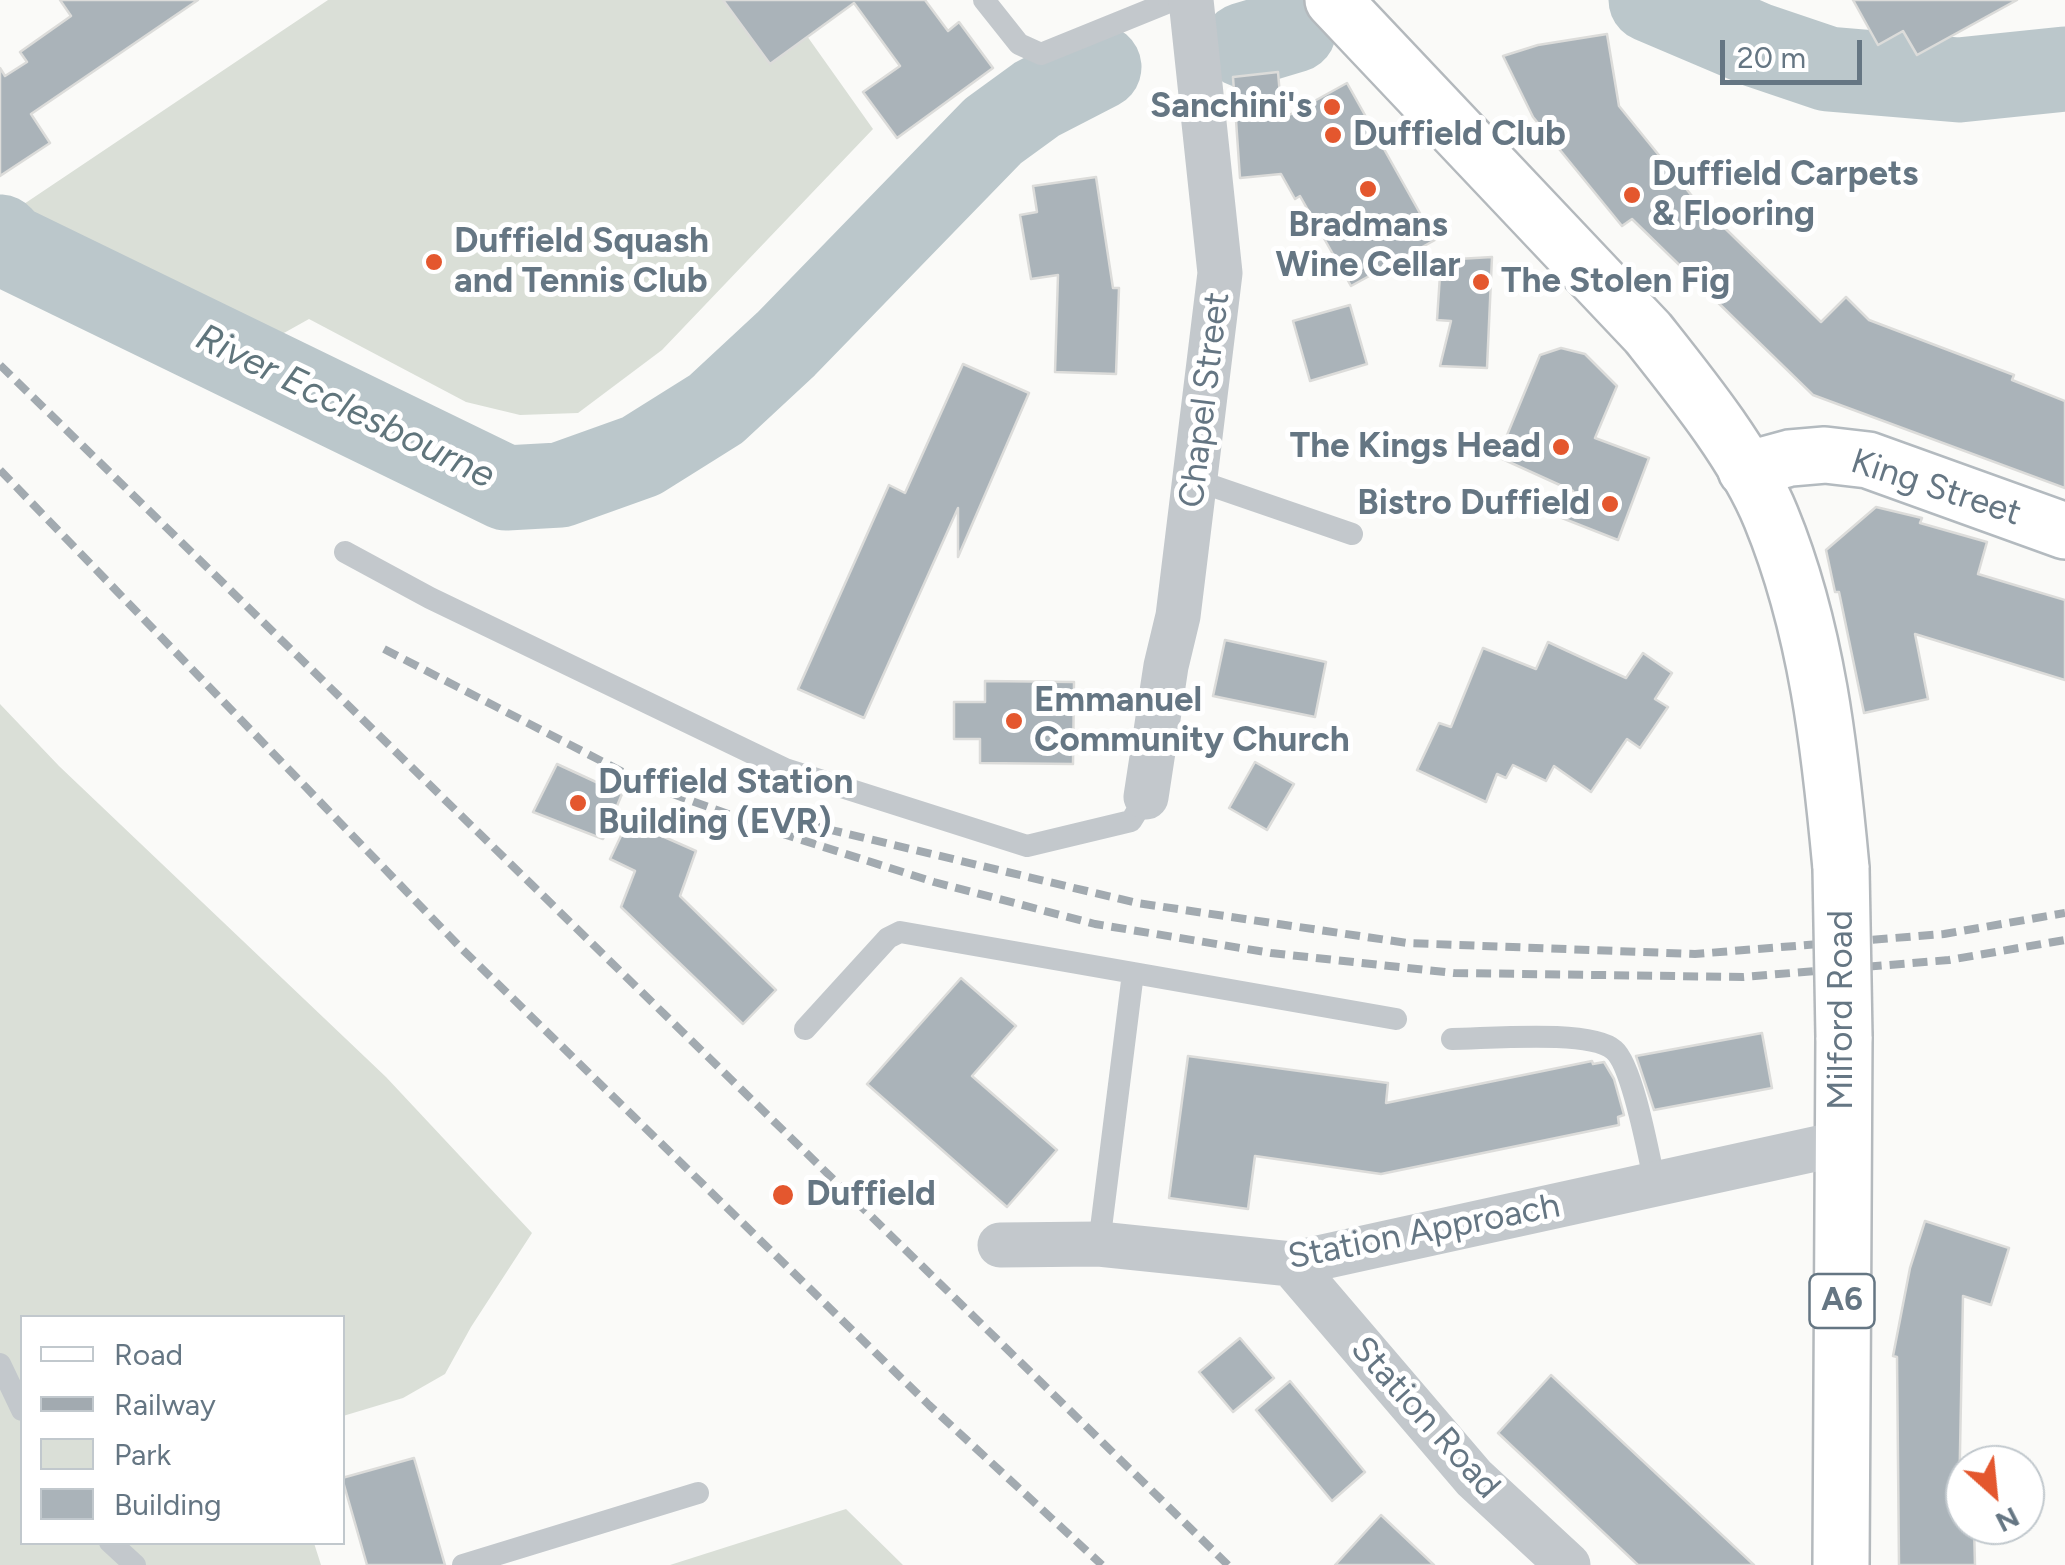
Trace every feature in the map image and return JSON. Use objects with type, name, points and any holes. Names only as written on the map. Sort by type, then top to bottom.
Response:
[{"type":"main road","name":"A6","points":[[1333,0],[1648,334],[1685,380],[1746,470]]},
{"type":"main road","name":"King Street","points":[[1746,470],[1790,458],[1825,455],[1868,460],[2065,531]]},
{"type":"main road","name":"Milford Road","points":[[1746,470],[1770,514],[1810,635],[1829,741],[1841,868],[1841,1565]]},
{"type":"street","name":"Chapel Street","points":[[1146,797],[1166,666],[1178,616],[1220,272],[1191,0]]},
{"type":"street","name":"Station Approach","points":[[1000,1245],[1100,1244],[1290,1264],[1842,1143]]},
{"type":"street","name":"Station Road","points":[[1290,1264],[1474,1478],[1568,1565]]},
{"type":"lane","points":[[984,0],[1019,44],[1041,54],[1174,0]]},
{"type":"lane","points":[[1195,480],[1352,534]]},
{"type":"lane","points":[[345,552],[430,598],[785,770],[1027,846],[1131,821],[1146,797]]},
{"type":"lane","points":[[805,1029],[888,938],[900,932],[1396,1019]]},
{"type":"lane","points":[[1100,1244],[1133,973]]},
{"type":"lane","points":[[1452,1039],[1580,1038],[1613,1048],[1628,1072],[1656,1184]]},
{"type":"lane","points":[[0,1364],[20,1406]]},
{"type":"lane","points":[[463,1565],[698,1493]]},
{"type":"lane","points":[[113,1545],[135,1565]]},
{"type":"green space","name":"Duffield Squash and Tennis Club","points":[[328,0],[829,0],[807,36],[873,129],[662,350],[578,413],[520,415],[466,402],[309,319],[266,343],[21,206]]},
{"type":"green space","points":[[0,704],[59,766],[386,1077],[532,1233],[445,1374],[403,1398],[345,1415],[345,1315],[20,1315],[20,1545],[315,1545],[321,1565],[0,1565]]},
{"type":"green space","points":[[846,1509],[903,1565],[670,1565]]},
{"type":"building","points":[[60,0],[198,0],[31,114],[50,143],[0,176],[0,68],[5,76],[27,62],[20,52],[71,16]]},
{"type":"building","points":[[723,0],[925,0],[948,31],[959,22],[993,68],[897,138],[863,92],[900,66],[854,3],[770,64]]},
{"type":"building","points":[[1853,0],[2017,0],[1917,55],[1903,31],[1878,45]]},
{"type":"building","points":[[1607,34],[1619,106],[1692,196],[1821,322],[1846,297],[1869,320],[2014,375],[2012,380],[2065,401],[2065,488],[1813,395],[1632,219],[1622,226],[1533,117],[1503,56],[1538,45]]},
{"type":"building","points":[[1278,72],[1282,119],[1347,83],[1435,240],[1351,286],[1300,196],[1295,199],[1281,174],[1240,178],[1233,77]]},
{"type":"building","points":[[1096,177],[1113,288],[1119,288],[1116,374],[1055,372],[1058,275],[1031,279],[1020,215],[1037,212],[1033,186]]},
{"type":"building","points":[[1492,257],[1487,368],[1440,366],[1451,321],[1437,320],[1441,260]]},
{"type":"building","points":[[1350,305],[1367,364],[1310,381],[1293,321]]},
{"type":"building","name":"The Kings Head","points":[[1561,348],[1585,354],[1617,386],[1595,438],[1649,458],[1618,540],[1562,518],[1573,491],[1498,457],[1540,355]]},
{"type":"building","points":[[963,364],[1029,393],[958,557],[958,508],[864,718],[798,689],[889,485],[905,493]]},
{"type":"building","points":[[1876,507],[1922,518],[1920,523],[1987,542],[1978,574],[2065,600],[2065,680],[1915,634],[1928,699],[1864,713],[1839,592],[1835,592],[1826,550]]},
{"type":"building","points":[[1225,640],[1326,662],[1315,717],[1213,696]]},
{"type":"building","points":[[1548,642],[1626,678],[1643,653],[1672,673],[1655,699],[1668,707],[1640,748],[1627,739],[1591,792],[1554,766],[1546,781],[1513,765],[1506,778],[1497,774],[1486,802],[1417,770],[1439,723],[1451,727],[1483,648],[1536,669]]},
{"type":"building","name":"Emmanuel Community Church","points":[[985,681],[1074,682],[1073,764],[980,763],[980,739],[954,739],[954,702],[985,702]]},
{"type":"building","points":[[1255,762],[1294,784],[1267,830],[1229,808]]},
{"type":"building","name":"Duffield Station Building (EVR)","points":[[557,764],[622,794],[603,839],[533,812]]},
{"type":"building","points":[[628,821],[696,851],[680,896],[776,990],[743,1024],[621,907],[635,871],[610,859]]},
{"type":"building","points":[[961,978],[1016,1026],[972,1076],[1057,1150],[1007,1207],[867,1084]]},
{"type":"building","points":[[1762,1033],[1772,1088],[1654,1110],[1636,1056]]},
{"type":"building","points":[[1188,1056],[1388,1083],[1386,1103],[1592,1061],[1604,1062],[1614,1079],[1624,1115],[1618,1117],[1619,1125],[1381,1174],[1255,1156],[1248,1209],[1169,1198]]},
{"type":"building","points":[[1925,1221],[2009,1248],[1991,1305],[1963,1296],[1960,1445],[1945,1445],[1945,1545],[1974,1545],[1975,1565],[1899,1565],[1897,1357],[1893,1356],[1910,1268]]},
{"type":"building","points":[[1240,1338],[1274,1378],[1233,1412],[1199,1372]]},
{"type":"building","points":[[1551,1375],[1754,1565],[1638,1565],[1498,1433]]},
{"type":"building","points":[[1290,1381],[1365,1472],[1332,1501],[1256,1410]]},
{"type":"building","points":[[414,1458],[445,1565],[367,1565],[345,1477]]},
{"type":"building","points":[[1381,1515],[1434,1565],[1335,1565]]},
{"type":"waterway","name":"River Ecclesbourne","points":[[1651,0],[1757,45],[1828,69],[1959,80],[2065,69]]},
{"type":"waterway","name":"River Ecclesbourne","points":[[1244,45],[1294,30]]},
{"type":"waterway","name":"River Ecclesbourne","points":[[0,237],[8,246],[506,488],[560,485],[641,456],[716,409],[786,344],[993,131],[1037,99],[1099,67]]},
{"type":"railway","points":[[0,365],[1228,1565]]},
{"type":"railway","points":[[0,470],[460,947],[929,1405],[1102,1565]]},
{"type":"railway","points":[[384,649],[648,785],[783,834],[934,882],[1095,924],[1271,953],[1454,973],[1743,977],[1949,960],[2065,940]]},
{"type":"railway","points":[[760,813],[1137,903],[1407,943],[1695,954],[1944,934],[2065,913]]},
{"type":"place","name":"Sanchini's","points":[[1332,107]]},
{"type":"place","name":"Duffield Club","points":[[1333,135]]},
{"type":"place","name":"Bradmans Wine Cellar","points":[[1368,189]]},
{"type":"place","name":"Duffield Carpets & Flooring","points":[[1632,195]]},
{"type":"place","name":"Duffield Squash and Tennis Club","points":[[434,262]]},
{"type":"place","name":"The Stolen Fig","points":[[1481,282]]},
{"type":"place","name":"The Kings Head","points":[[1561,447]]},
{"type":"place","name":"Bistro Duffield","points":[[1610,504]]},
{"type":"place","name":"Emmanuel Community Church","points":[[1014,721]]},
{"type":"place","name":"Duffield Station Building (EVR)","points":[[578,803]]},
{"type":"place","name":"Duffield","points":[[783,1195]]}]
